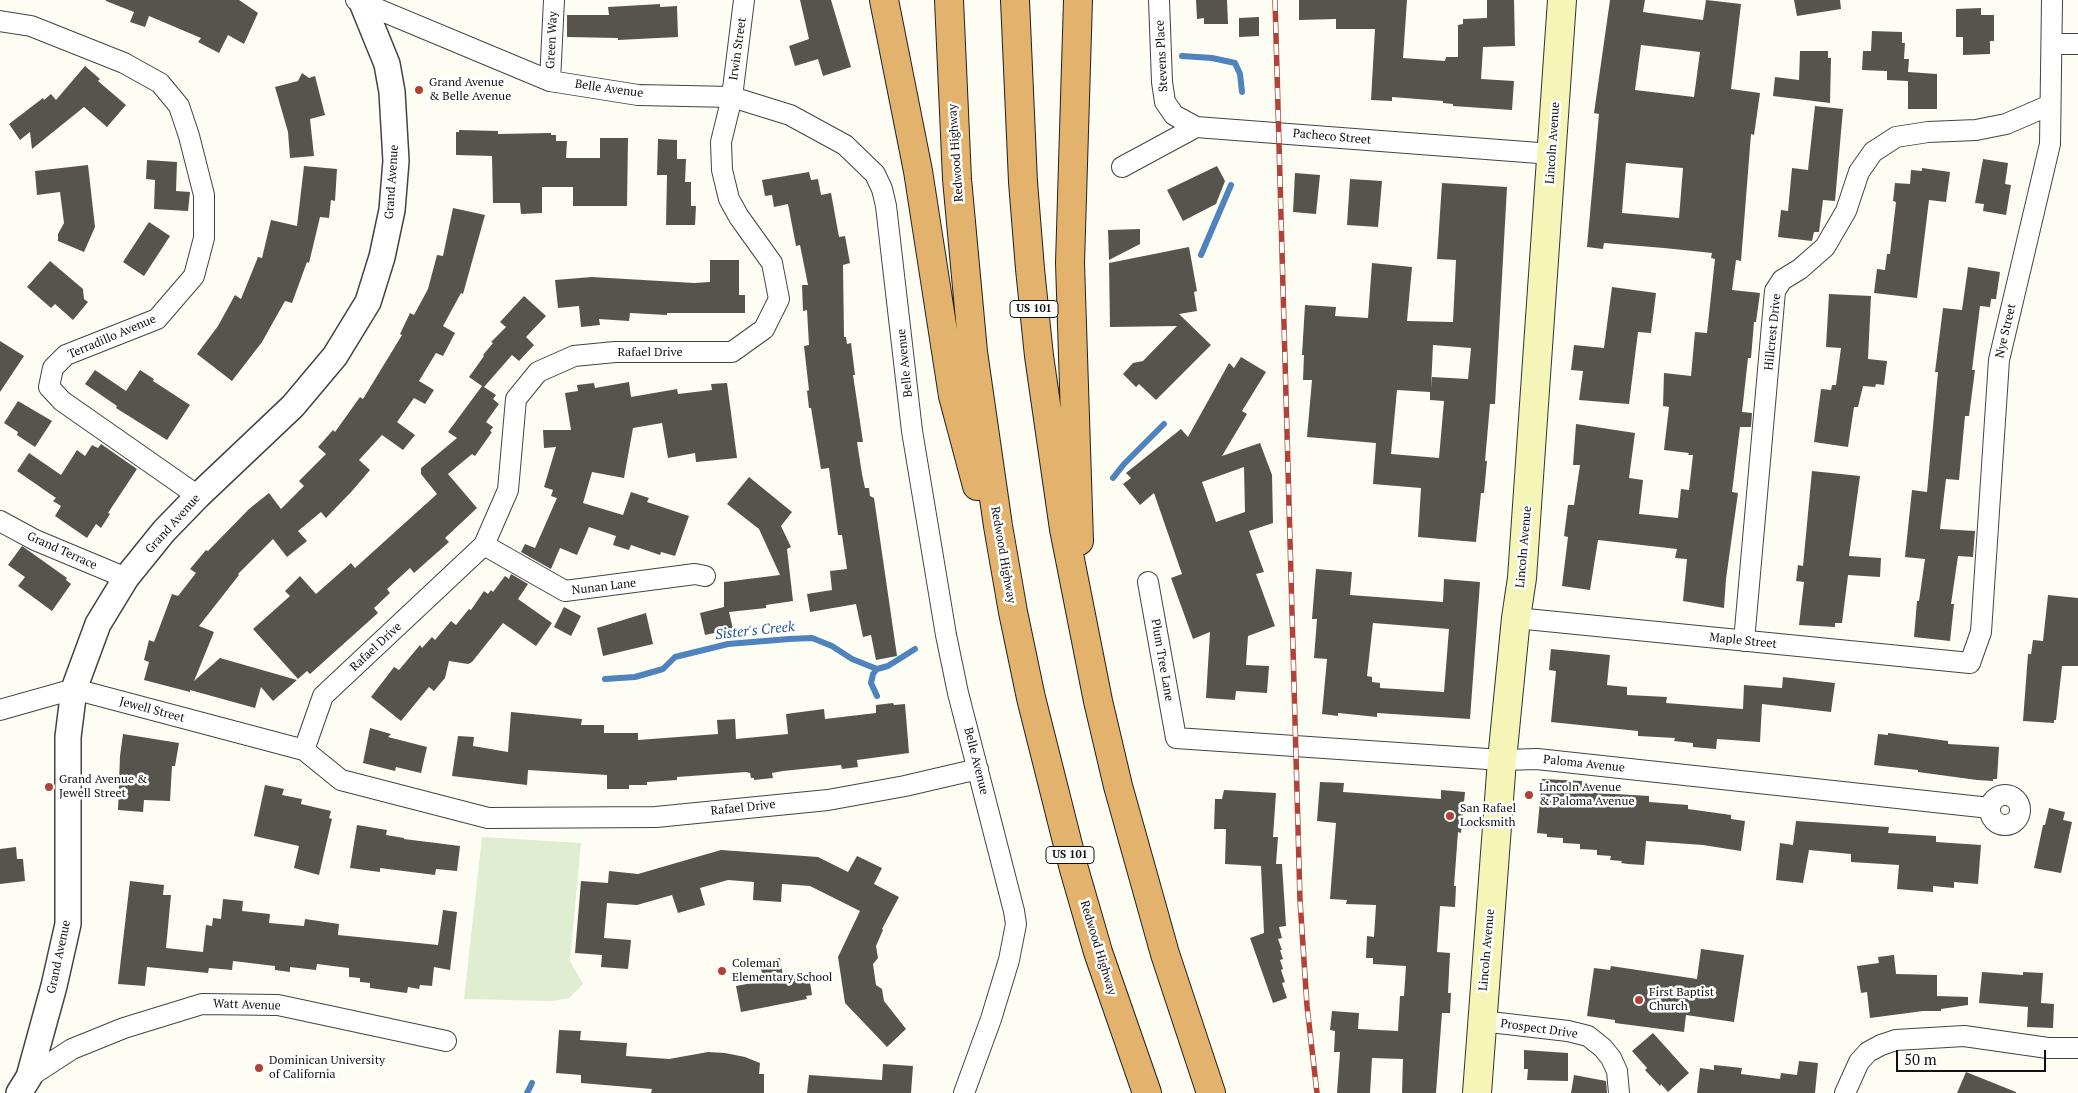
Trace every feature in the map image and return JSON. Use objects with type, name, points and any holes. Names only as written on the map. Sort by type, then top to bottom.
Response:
[{"type":"highway","points":[[884,0],[923,199],[953,396],[1013,612]]},
{"type":"highway","name":"Redwood Highway","points":[[949,0],[957,179],[968,304],[986,450],[1013,612],[1031,698],[1074,869],[1098,952],[1147,1093]]},
{"type":"highway","name":"US 101","points":[[1015,0],[1023,182],[1030,279],[1050,443],[1079,615],[1098,701],[1141,870],[1168,963],[1211,1093]]},
{"type":"highway","points":[[1078,0],[1070,264],[1071,348],[1079,502],[1079,615]]},
{"type":"main road","name":"Lincoln Avenue","points":[[1477,1093],[1502,760],[1516,618],[1522,578],[1562,0]]},
{"type":"street","name":"Green Way","points":[[550,80],[554,0]]},
{"type":"street","name":"Irwin Street","points":[[732,97],[744,0]]},
{"type":"street","name":"Stevens Place","points":[[1159,0],[1162,82],[1165,102],[1174,115],[1196,126]]},
{"type":"street","name":"Nye Street","points":[[1970,663],[1981,632],[1999,360],[2050,144],[2052,0]]},
{"type":"street","name":"Belle Avenue","points":[[360,1],[550,80],[638,95],[732,97],[790,115],[845,145],[875,174],[882,188],[892,244],[916,459],[946,635],[958,693],[1016,924],[1009,960],[994,1010],[964,1093]]},
{"type":"street","name":"Grand Avenue","points":[[24,1085],[54,986],[68,924],[68,737],[74,689],[98,624],[126,578],[164,531],[293,406],[335,356],[368,302],[382,257],[392,210],[396,161],[392,92],[387,64],[360,1]]},
{"type":"street","name":"Terradillo Avenue","points":[[0,21],[31,26],[124,63],[160,83],[179,106],[189,136],[204,195],[204,238],[194,276],[157,319],[66,355],[53,368],[49,387],[62,401],[198,496]]},
{"type":"street","points":[[2052,44],[2078,44]]},
{"type":"street","name":"Rafael Drive","points":[[732,97],[721,142],[722,170],[729,199],[739,217],[772,263],[779,299],[764,329],[732,352],[615,352],[574,356],[538,372],[516,399],[508,490],[484,545],[323,696],[304,750],[340,780],[488,818],[666,816],[828,800],[905,786],[978,769]]},
{"type":"street","name":"Hillcrest Drive","points":[[1744,641],[1775,291],[1782,280],[1800,269],[1825,248],[1846,210],[1859,172],[1873,152],[1896,137],[1928,132],[1976,130],[2006,124],[2050,105]]},
{"type":"street","name":"Pacheco Street","points":[[1196,126],[1552,154]]},
{"type":"street","points":[[1122,166],[1196,126]]},
{"type":"street","name":"Grand Terrace","points":[[0,521],[36,540],[126,578]]},
{"type":"street","name":"Nunan Lane","points":[[484,545],[565,591],[695,574],[706,576]]},
{"type":"street","name":"Plum Tree Lane","points":[[1148,582],[1176,738]]},
{"type":"street","name":"Maple Street","points":[[1516,618],[1970,663]]},
{"type":"street","points":[[0,710],[74,689]]},
{"type":"street","name":"Jewell Street","points":[[74,689],[304,750]]},
{"type":"street","name":"Paloma Avenue","points":[[1176,738],[1502,760],[1537,759],[1990,808]]},
{"type":"street","name":"Watt Avenue","points":[[24,1085],[72,1049],[124,1028],[202,1004],[278,1005],[446,1041]]},
{"type":"street","name":"Prospect Drive","points":[[1481,1021],[1568,1031],[1588,1036],[1602,1048],[1617,1071],[1619,1093]]},
{"type":"street","points":[[1844,1093],[1859,1062],[1868,1052],[1896,1040],[1964,1036],[2048,1048],[2078,1048]]},
{"type":"green space","points":[[482,837],[581,843],[570,961],[583,984],[569,998],[551,1001],[464,999]]},
{"type":"building","points":[[106,0],[239,0],[258,13],[244,44],[228,35],[219,53],[198,42],[201,38],[149,16],[145,27],[130,22],[134,12]]},
{"type":"building","points":[[800,0],[831,0],[851,67],[823,76],[818,59],[795,66],[789,46],[809,39]]},
{"type":"building","points":[[1196,0],[1227,0],[1228,24],[1204,24],[1204,18],[1197,19]]},
{"type":"building","points":[[1299,0],[1407,0],[1403,58],[1445,61],[1446,57],[1458,57],[1458,25],[1463,24],[1463,19],[1487,18],[1487,0],[1514,0],[1515,46],[1483,47],[1481,79],[1514,81],[1512,110],[1453,106],[1453,104],[1443,103],[1443,101],[1392,97],[1392,101],[1371,100],[1375,29],[1336,29],[1336,19],[1299,20]]},
{"type":"building","points":[[1610,0],[1645,0],[1643,12],[1703,20],[1706,0],[1741,4],[1731,89],[1760,93],[1754,135],[1751,134],[1741,261],[1736,260],[1732,290],[1760,293],[1756,322],[1754,322],[1751,358],[1748,358],[1742,412],[1752,413],[1751,427],[1740,427],[1732,492],[1738,493],[1726,579],[1724,608],[1683,601],[1687,559],[1675,558],[1677,549],[1598,540],[1590,590],[1562,586],[1568,537],[1564,536],[1568,505],[1574,505],[1580,465],[1573,465],[1576,424],[1635,433],[1629,478],[1643,480],[1639,514],[1678,518],[1681,489],[1689,490],[1693,455],[1664,450],[1669,407],[1663,406],[1664,373],[1691,376],[1695,332],[1707,333],[1715,259],[1711,258],[1712,253],[1664,248],[1604,243],[1603,249],[1587,247],[1599,114],[1594,113]],"holes":[[[1641,45],[1700,52],[1694,97],[1635,90]],[[1626,163],[1683,168],[1679,218],[1622,213]]]},
{"type":"building","points":[[1794,0],[1840,0],[1841,9],[1797,16]]},
{"type":"building","points":[[660,4],[660,7],[677,6],[678,37],[618,40],[618,38],[567,37],[567,15],[609,15],[608,7]]},
{"type":"building","points":[[1981,8],[1981,15],[1994,15],[1994,41],[1990,41],[1990,54],[1963,55],[1963,37],[1956,37],[1956,9]]},
{"type":"building","points":[[1259,17],[1259,36],[1239,37],[1239,18]]},
{"type":"building","points":[[1872,31],[1902,32],[1902,43],[1905,43],[1904,59],[1909,59],[1908,72],[1937,74],[1937,109],[1908,109],[1908,81],[1887,80],[1887,71],[1862,70],[1863,51],[1871,51]]},
{"type":"building","points":[[1800,51],[1828,51],[1828,58],[1831,58],[1830,103],[1773,96],[1775,77],[1799,80]]},
{"type":"building","points":[[85,66],[100,79],[98,81],[126,105],[107,127],[84,107],[32,149],[30,132],[20,140],[9,124],[43,98],[44,100],[51,94],[56,100]]},
{"type":"building","points":[[302,73],[309,78],[315,76],[325,115],[310,119],[314,156],[290,158],[288,132],[275,87],[298,81]]},
{"type":"building","points":[[1815,106],[1843,109],[1835,201],[1823,200],[1819,232],[1814,232],[1812,241],[1778,237],[1781,210],[1788,211],[1792,168],[1808,170]]},
{"type":"building","points":[[459,130],[498,131],[498,134],[551,133],[551,135],[556,135],[556,141],[567,141],[566,158],[600,158],[600,138],[628,138],[627,206],[573,206],[573,187],[542,187],[542,213],[521,214],[520,203],[493,203],[492,156],[456,155],[456,132],[459,132]]},
{"type":"building","points":[[658,139],[677,140],[677,159],[686,159],[685,182],[691,182],[691,206],[696,206],[695,225],[666,225],[667,175],[657,175]]},
{"type":"building","points":[[1983,159],[2008,163],[2005,184],[2011,185],[2006,215],[1983,211],[1984,204],[1975,203]]},
{"type":"building","points":[[147,160],[177,162],[176,191],[190,192],[188,211],[154,209],[155,180],[146,179]]},
{"type":"building","points":[[88,165],[95,227],[84,252],[58,241],[58,234],[64,223],[60,192],[37,195],[35,171]]},
{"type":"building","points":[[304,166],[337,169],[335,201],[331,200],[329,218],[320,217],[309,263],[307,262],[292,303],[285,301],[262,342],[232,381],[197,354],[218,326],[235,295],[241,299],[258,257],[262,258],[271,220],[297,226]]},
{"type":"building","points":[[1217,166],[1225,181],[1216,204],[1183,221],[1167,190]]},
{"type":"building","points":[[1922,168],[1950,172],[1946,202],[1929,200],[1917,298],[1874,293],[1877,269],[1885,270],[1887,254],[1890,254],[1896,202],[1893,201],[1895,183],[1910,184],[1911,170],[1922,171]]},
{"type":"building","points":[[809,172],[811,180],[818,179],[821,195],[831,193],[839,237],[845,236],[850,263],[843,265],[844,337],[846,337],[847,344],[851,343],[855,375],[853,375],[863,442],[857,442],[865,488],[869,488],[870,496],[874,498],[897,656],[876,660],[871,635],[863,637],[856,604],[810,612],[807,594],[832,590],[830,571],[847,569],[842,535],[838,535],[829,468],[821,469],[811,408],[809,408],[804,346],[809,345],[807,310],[803,311],[802,285],[808,285],[800,245],[796,246],[788,204],[774,207],[772,195],[765,196],[762,180]]},
{"type":"building","points":[[1295,173],[1320,175],[1316,214],[1293,212]]},
{"type":"building","points":[[1350,179],[1382,181],[1378,227],[1347,225]]},
{"type":"building","points":[[1442,183],[1507,187],[1495,404],[1490,404],[1484,493],[1481,493],[1476,542],[1418,537],[1421,488],[1373,484],[1376,443],[1307,437],[1312,380],[1303,380],[1304,355],[1302,355],[1305,305],[1336,307],[1335,316],[1368,318],[1372,263],[1412,267],[1407,321],[1453,322],[1456,260],[1437,259]],"holes":[[[1433,345],[1471,348],[1468,379],[1432,377],[1431,388]],[[1397,390],[1430,392],[1430,400],[1444,401],[1439,458],[1391,454]]]},
{"type":"building","points":[[453,208],[485,215],[463,294],[461,293],[443,326],[455,333],[443,356],[436,353],[419,381],[434,390],[425,404],[414,398],[397,422],[415,435],[403,450],[382,435],[359,460],[370,470],[352,491],[326,518],[321,512],[298,531],[307,541],[287,557],[273,539],[238,574],[199,626],[214,632],[194,681],[220,658],[297,680],[273,701],[261,687],[255,708],[190,690],[190,692],[144,680],[149,662],[144,660],[149,640],[154,642],[172,594],[178,596],[196,573],[190,569],[206,550],[208,551],[249,509],[269,493],[281,509],[304,486],[299,481],[326,454],[318,447],[333,430],[335,432],[360,397],[363,399],[402,335],[400,334],[410,313],[414,315],[428,289],[437,255],[443,256]]},
{"type":"building","points":[[149,222],[170,236],[144,276],[123,262]]},
{"type":"building","points":[[1140,229],[1140,244],[1109,260],[1108,230]]},
{"type":"building","points":[[1189,247],[1197,291],[1194,292],[1197,311],[1179,314],[1211,345],[1156,400],[1139,384],[1136,387],[1123,374],[1133,363],[1143,361],[1177,326],[1110,327],[1109,263]]},
{"type":"building","points":[[710,260],[739,260],[739,295],[745,295],[745,313],[667,313],[667,315],[630,313],[629,321],[599,319],[600,325],[581,327],[579,306],[558,308],[555,280],[592,277],[694,283],[710,282]]},
{"type":"building","points":[[50,261],[83,289],[84,299],[88,302],[73,320],[55,304],[51,308],[27,287]]},
{"type":"building","points":[[1968,267],[2000,272],[1996,299],[1991,299],[1990,307],[1980,306],[1972,370],[1975,370],[1969,416],[1965,416],[1959,480],[1946,479],[1940,529],[1975,531],[1973,557],[1958,556],[1951,604],[1954,604],[1950,641],[1914,637],[1917,601],[1919,601],[1925,559],[1905,557],[1912,490],[1927,492],[1938,372],[1935,372],[1943,308],[1962,310]]},
{"type":"building","points":[[1612,287],[1656,293],[1651,333],[1638,332],[1629,404],[1579,400],[1583,371],[1571,370],[1574,345],[1604,348]]},
{"type":"building","points":[[1829,294],[1871,296],[1868,359],[1887,361],[1884,385],[1876,384],[1875,387],[1863,386],[1858,407],[1854,407],[1848,447],[1814,442],[1821,389],[1831,390],[1832,385],[1836,385],[1841,348],[1826,347]]},
{"type":"building","points":[[524,296],[546,316],[526,337],[534,345],[519,361],[512,355],[484,387],[496,395],[493,399],[499,404],[486,422],[493,427],[490,431],[492,432],[475,456],[472,454],[448,474],[477,508],[445,538],[449,542],[414,573],[410,568],[387,589],[390,593],[374,608],[378,613],[310,674],[307,671],[298,679],[253,629],[290,596],[285,591],[300,576],[316,594],[351,563],[355,568],[437,494],[421,474],[421,468],[457,438],[448,432],[482,386],[469,377],[493,343],[491,342],[506,327],[500,322]]},
{"type":"building","points":[[0,341],[24,356],[0,392]]},
{"type":"building","points":[[1241,357],[1266,372],[1242,411],[1247,414],[1222,456],[1260,443],[1272,475],[1273,523],[1249,531],[1264,572],[1256,574],[1275,626],[1248,636],[1246,665],[1269,666],[1267,693],[1236,691],[1235,700],[1206,698],[1210,632],[1193,639],[1171,578],[1182,574],[1154,493],[1140,505],[1123,484],[1131,478],[1126,473],[1181,429],[1188,437],[1229,363],[1234,368]],"holes":[[[1244,467],[1245,512],[1216,522],[1202,482]]]},
{"type":"building","points":[[95,370],[126,391],[140,370],[154,379],[153,381],[190,405],[167,440],[116,408],[117,406],[85,384]]},
{"type":"building","points":[[629,382],[631,397],[677,389],[678,394],[712,390],[711,384],[727,383],[737,458],[696,462],[695,453],[668,458],[662,423],[633,428],[624,478],[592,472],[583,503],[623,515],[631,492],[649,498],[647,502],[689,516],[675,556],[661,552],[660,555],[631,545],[629,550],[613,545],[616,536],[589,527],[577,555],[560,548],[551,569],[521,552],[525,544],[535,548],[557,498],[551,496],[553,490],[544,487],[556,447],[544,448],[543,430],[571,430],[565,393],[578,391],[577,385],[594,383],[595,388]]},
{"type":"building","points":[[18,401],[52,421],[35,447],[17,435],[18,432],[4,423]]},
{"type":"building","points":[[101,444],[137,469],[108,513],[110,514],[101,528],[96,524],[87,538],[55,516],[61,506],[53,501],[56,498],[17,471],[29,453],[61,475],[77,450],[85,456],[92,445],[98,448]]},
{"type":"building","points":[[1812,471],[1860,476],[1849,556],[1881,558],[1880,577],[1848,575],[1842,623],[1835,623],[1835,627],[1799,625],[1804,582],[1796,581],[1798,565],[1803,566]]},
{"type":"building","points":[[749,477],[792,512],[781,526],[791,547],[787,549],[793,601],[766,605],[766,608],[729,612],[733,629],[705,635],[700,613],[724,607],[724,582],[780,575],[759,529],[727,504]]},
{"type":"building","points":[[22,546],[67,578],[66,580],[71,584],[52,611],[18,586],[25,577],[8,565]]},
{"type":"building","points":[[1316,569],[1352,572],[1350,595],[1443,602],[1444,579],[1480,582],[1470,719],[1377,713],[1377,717],[1338,713],[1338,716],[1322,714],[1327,659],[1314,658],[1317,619],[1312,619]],"holes":[[[1373,623],[1449,629],[1444,692],[1380,688],[1380,683],[1372,682],[1372,677],[1367,676]]]},
{"type":"building","points":[[511,574],[528,584],[518,599],[552,623],[536,646],[503,623],[472,662],[468,664],[449,661],[445,678],[434,691],[429,687],[401,721],[371,697],[394,667],[399,670],[420,645],[422,648],[432,637],[435,640],[451,621],[456,625],[469,609],[471,610],[484,591],[488,594],[491,590],[493,592],[505,576],[509,579]]},
{"type":"building","points":[[2048,595],[2078,598],[2078,666],[2062,666],[2056,720],[2054,720],[2054,723],[2023,721],[2028,654],[2031,654],[2033,640],[2043,641]]},
{"type":"building","points":[[564,607],[581,616],[571,636],[554,627]]},
{"type":"building","points":[[646,613],[653,644],[603,656],[597,628]]},
{"type":"building","points":[[1551,649],[1610,655],[1607,685],[1627,687],[1627,695],[1667,697],[1666,703],[1743,709],[1744,685],[1782,688],[1783,677],[1835,683],[1831,712],[1762,704],[1760,742],[1717,739],[1716,749],[1693,747],[1693,743],[1674,741],[1675,738],[1638,736],[1638,731],[1551,722],[1556,671],[1549,670]]},
{"type":"building","points":[[893,703],[894,705],[905,704],[909,753],[857,760],[858,767],[842,769],[841,765],[783,771],[772,773],[773,778],[754,780],[754,778],[751,778],[750,773],[746,772],[677,777],[677,780],[647,782],[647,785],[629,785],[629,789],[607,789],[607,775],[528,770],[527,785],[452,776],[458,736],[474,737],[473,746],[508,752],[511,712],[582,719],[581,725],[604,725],[604,733],[638,733],[638,740],[718,734],[717,720],[735,719],[736,739],[788,734],[786,714],[824,709],[825,719],[876,713],[876,705]]},
{"type":"building","points":[[370,728],[391,734],[388,737],[427,747],[421,773],[396,767],[395,771],[363,763]]},
{"type":"building","points":[[1888,733],[1948,741],[1948,744],[1999,747],[1997,779],[1993,779],[1993,781],[1977,780],[1874,765],[1878,734],[1888,735]]},
{"type":"building","points":[[123,734],[179,743],[175,766],[172,766],[170,801],[144,800],[143,812],[118,810],[120,756]]},
{"type":"building","points":[[1542,779],[1582,781],[1581,792],[1649,796],[1649,802],[1688,805],[1688,809],[1731,815],[1731,819],[1745,821],[1741,851],[1703,845],[1646,841],[1644,865],[1621,863],[1622,861],[1610,860],[1611,856],[1597,855],[1597,850],[1580,849],[1580,844],[1563,843],[1563,838],[1547,837],[1547,834],[1537,833]]},
{"type":"building","points":[[1320,782],[1344,783],[1343,792],[1441,799],[1441,790],[1465,792],[1461,833],[1458,832],[1454,886],[1456,886],[1455,907],[1440,906],[1437,952],[1450,953],[1448,993],[1451,993],[1450,1013],[1442,1013],[1436,1093],[1402,1093],[1403,1059],[1372,1058],[1370,1093],[1337,1093],[1340,1052],[1334,1052],[1335,1031],[1330,1030],[1332,1011],[1359,1013],[1358,1029],[1398,1031],[1400,996],[1404,996],[1406,966],[1373,964],[1373,958],[1366,958],[1367,936],[1374,937],[1376,905],[1346,904],[1347,900],[1330,899],[1336,823],[1317,821]]},
{"type":"building","points":[[265,785],[284,789],[282,795],[302,799],[301,804],[331,811],[329,818],[332,819],[319,875],[294,868],[299,846],[254,836]]},
{"type":"building","points":[[1224,790],[1276,793],[1273,837],[1278,837],[1276,864],[1282,864],[1286,926],[1279,927],[1282,938],[1278,939],[1283,959],[1280,960],[1285,982],[1282,983],[1287,998],[1273,1003],[1250,938],[1264,933],[1261,866],[1225,864],[1226,829],[1214,829],[1215,799],[1222,799]]},
{"type":"building","points":[[2049,808],[2065,812],[2063,820],[2072,822],[2061,873],[2034,868],[2043,825],[2045,825]]},
{"type":"building","points":[[1796,821],[1889,827],[1888,833],[1936,836],[1936,842],[1981,845],[1978,884],[1954,882],[1954,888],[1933,886],[1933,892],[1897,889],[1899,865],[1851,862],[1851,854],[1809,850],[1803,883],[1776,880],[1780,843],[1793,845]]},
{"type":"building","points":[[357,825],[387,830],[386,835],[404,839],[460,846],[457,871],[436,869],[435,875],[380,868],[380,872],[350,868]]},
{"type":"building","points":[[16,847],[17,859],[23,859],[25,881],[0,884],[0,849]]},
{"type":"building","points":[[721,850],[818,857],[848,872],[857,856],[882,868],[874,884],[899,897],[882,929],[876,946],[878,958],[873,964],[876,985],[882,989],[884,1001],[906,1029],[887,1047],[845,1003],[838,957],[860,911],[810,886],[782,884],[781,902],[753,900],[754,882],[728,880],[700,888],[705,905],[678,913],[672,895],[637,905],[607,903],[604,938],[631,940],[628,969],[601,967],[602,955],[575,953],[581,881],[608,883],[609,871],[638,874]]},
{"type":"building","points":[[130,881],[164,885],[163,895],[171,895],[166,948],[203,952],[206,925],[212,926],[213,918],[221,919],[223,899],[243,901],[242,911],[270,914],[269,923],[304,926],[305,919],[339,924],[338,935],[438,945],[443,910],[457,912],[450,970],[434,967],[432,986],[420,985],[419,989],[408,987],[407,993],[370,988],[370,983],[360,982],[360,978],[349,977],[349,968],[317,964],[316,970],[290,967],[290,972],[275,970],[275,966],[233,961],[232,970],[209,968],[208,973],[147,967],[145,986],[118,984]]},
{"type":"building","name":"First Baptist Church","points":[[1701,949],[1744,955],[1734,1022],[1686,1015],[1684,1032],[1615,1023],[1615,1020],[1587,1016],[1594,968],[1610,970],[1611,966],[1697,979]]},
{"type":"building","points":[[1894,955],[1896,974],[1937,975],[1937,996],[1968,997],[1968,1005],[1941,1009],[1941,1011],[1923,1011],[1870,1018],[1867,992],[1861,993],[1857,966],[1879,963],[1878,957]]},
{"type":"building","points":[[780,958],[783,977],[802,973],[803,976],[809,975],[812,995],[806,996],[807,999],[741,1012],[736,986],[763,981],[760,962]]},
{"type":"building","points":[[1982,972],[2023,975],[2023,972],[2043,973],[2041,1003],[2054,1004],[2053,1028],[2027,1027],[2028,1007],[1979,1003]]},
{"type":"building","points":[[559,1030],[581,1031],[580,1040],[627,1043],[626,1056],[669,1059],[708,1052],[745,1057],[760,1063],[759,1074],[764,1074],[764,1093],[651,1093],[652,1089],[581,1083],[581,1075],[556,1073]]},
{"type":"building","points":[[1653,1033],[1689,1073],[1668,1092],[1645,1070],[1647,1068],[1632,1051]]},
{"type":"building","points":[[1524,1050],[1568,1053],[1568,1081],[1527,1080],[1528,1069],[1524,1069]]},
{"type":"building","points":[[1799,1061],[1818,1063],[1815,1093],[1697,1093],[1700,1068],[1714,1070],[1714,1065],[1742,1068],[1741,1074],[1780,1079],[1781,1073],[1797,1075]]},
{"type":"building","points":[[883,1064],[913,1066],[911,1093],[807,1093],[809,1075],[882,1080]]},
{"type":"building","points":[[1966,1072],[2016,1092],[2016,1093],[1957,1093]]},
{"type":"building","points":[[1574,1075],[1606,1081],[1607,1093],[1571,1093]]},
{"type":"waterway","points":[[1182,56],[1212,58],[1235,63],[1240,74],[1242,92]]},
{"type":"waterway","points":[[1201,255],[1231,185]]},
{"type":"waterway","points":[[1113,478],[1124,464],[1164,424]]},
{"type":"waterway","name":"Sister's Creek","points":[[605,679],[635,677],[663,669],[675,657],[728,644],[812,638],[832,646],[852,659],[877,669]]},
{"type":"waterway","points":[[877,696],[871,683],[873,674],[877,669],[888,666],[915,649]]},
{"type":"waterway","points":[[527,1093],[532,1083]]},
{"type":"railway","points":[[1275,0],[1300,900],[1307,1006],[1317,1093]]},
{"type":"place","name":"Grand Avenue & Belle Avenue","points":[[419,90]]},
{"type":"place","name":"Grand Avenue & Jewell Street","points":[[49,787]]},
{"type":"place","name":"Lincoln Avenue & Paloma Avenue","points":[[1529,795]]},
{"type":"place","name":"San Rafael Locksmith","points":[[1450,816]]},
{"type":"place","name":"Coleman Elementary School","points":[[722,971]]},
{"type":"place","name":"First Baptist Church","points":[[1639,1000]]},
{"type":"place","name":"Dominican University of California","points":[[259,1068]]}]
